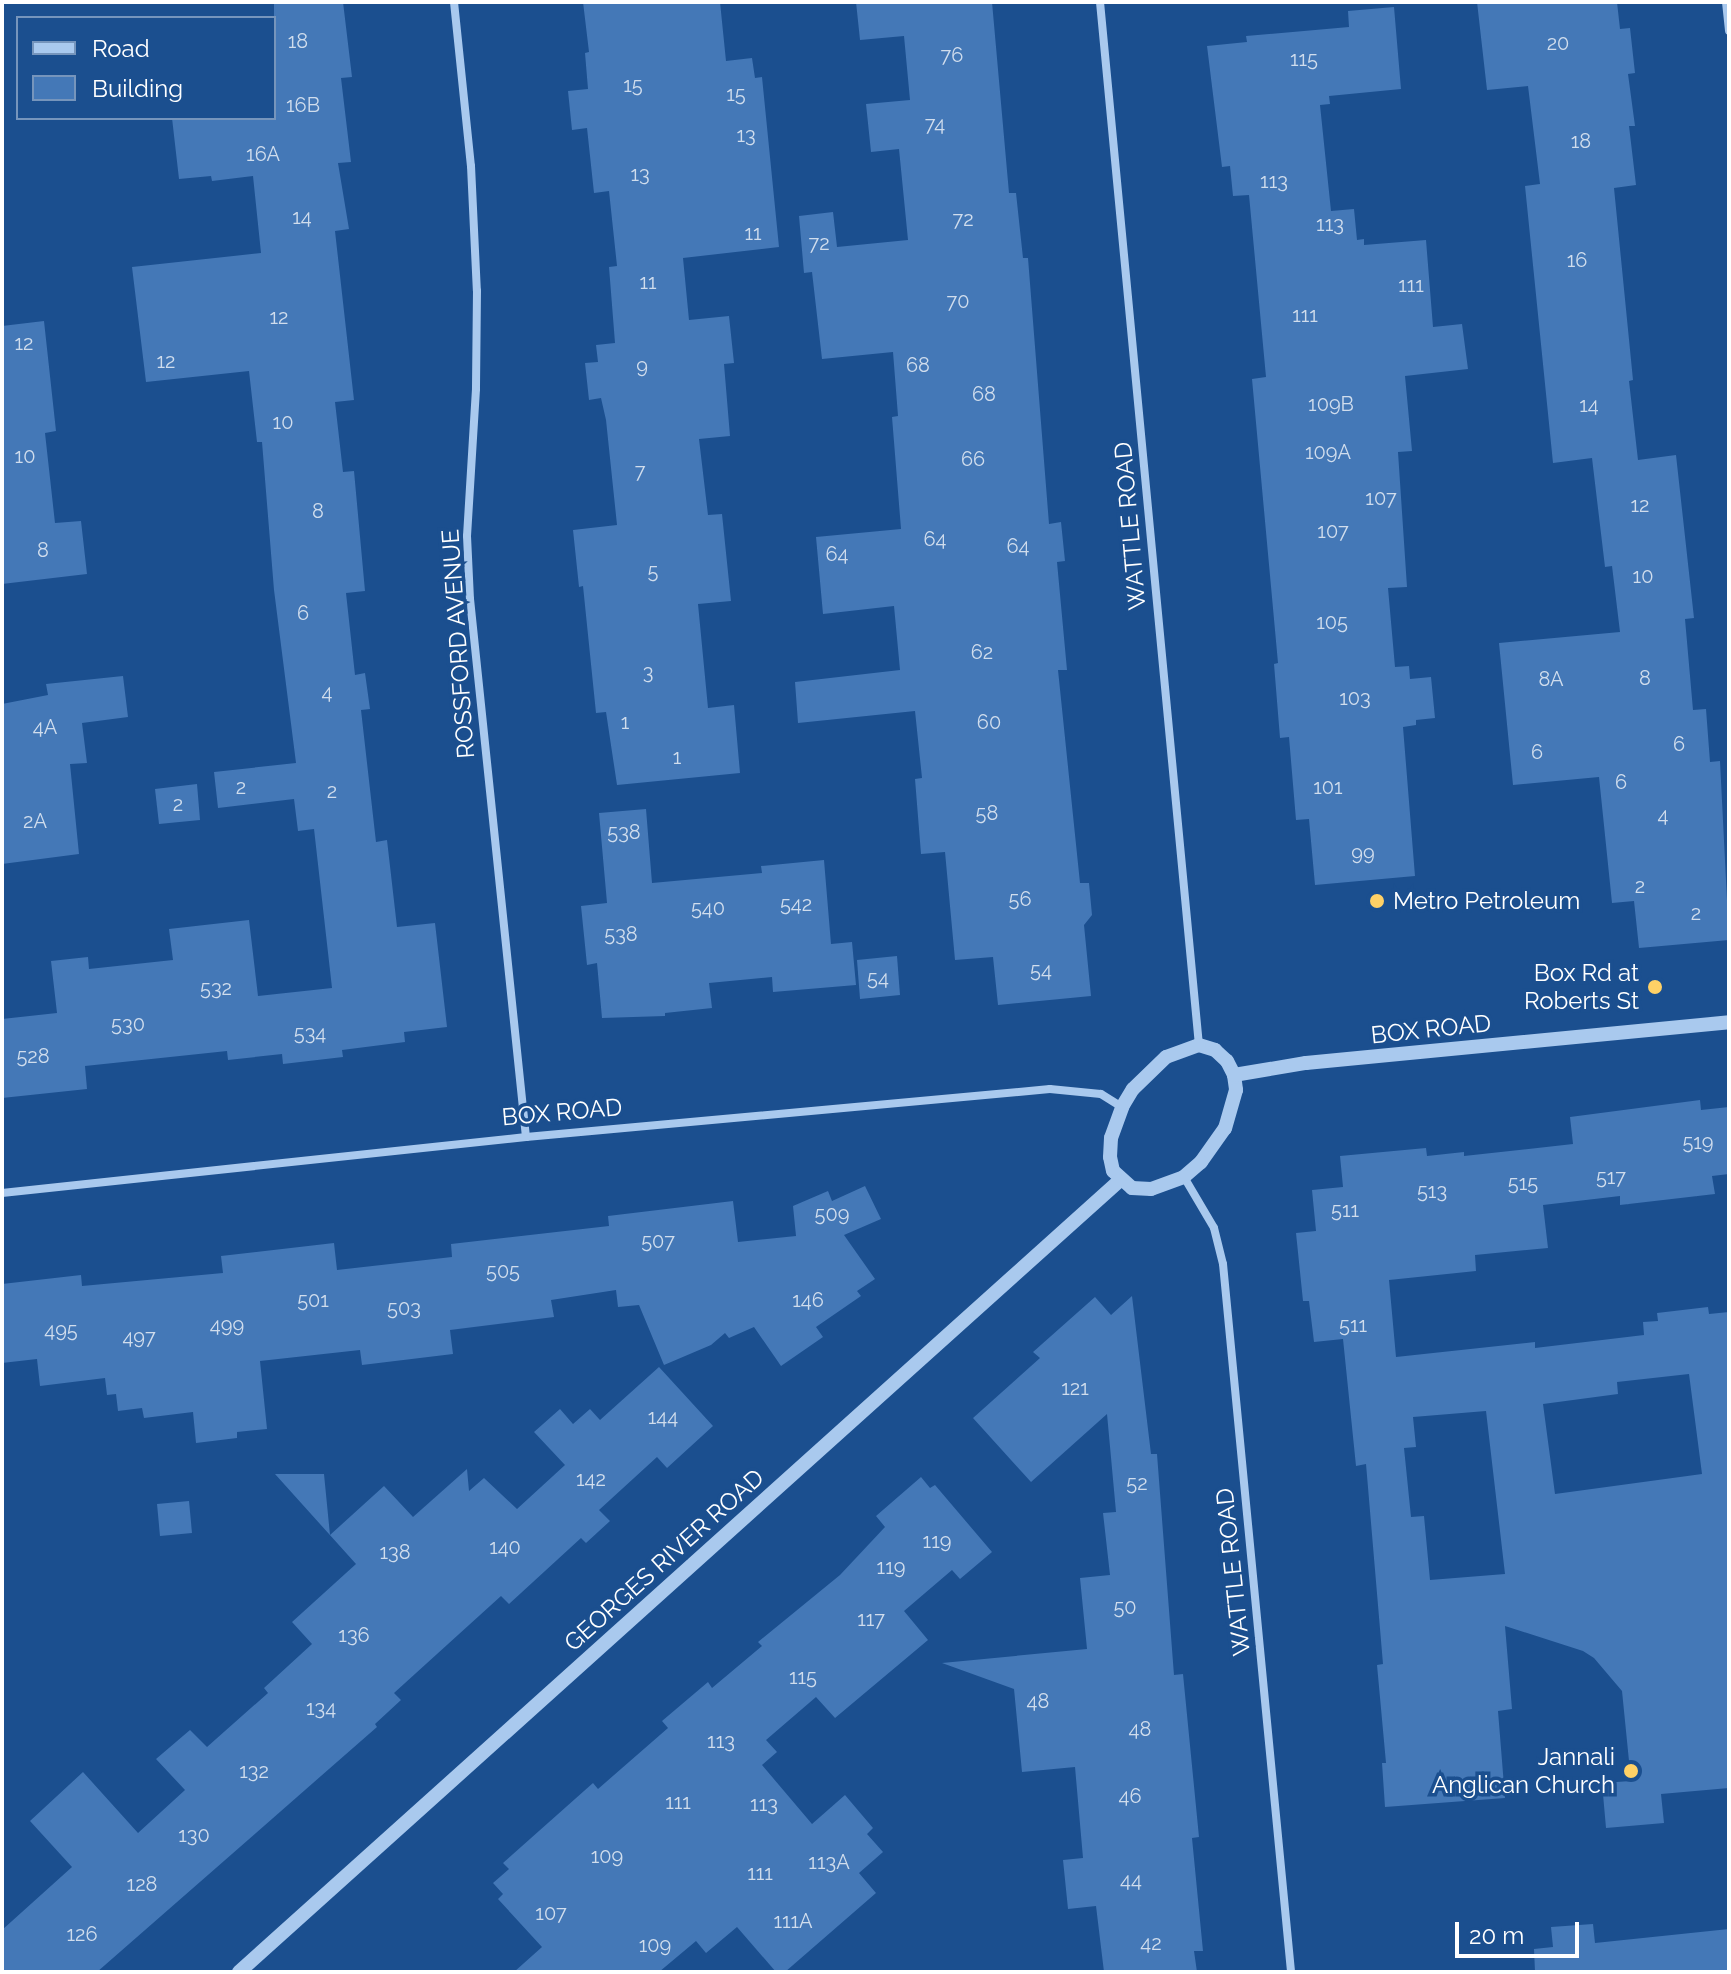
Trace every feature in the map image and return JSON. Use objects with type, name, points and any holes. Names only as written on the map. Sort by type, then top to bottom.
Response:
[{"type":"street","name":"ROSSFORD AVENUE","points":[[454,2],[471,166],[477,291],[476,389],[467,536],[470,599],[526,1137]]},
{"type":"street","name":"WATTLE ROAD","points":[[1100,2],[1199,1045]]},
{"type":"street","points":[[1726,2],[1729,31]]},
{"type":"street","name":"BOX ROAD","points":[[1234,1075],[1306,1063],[1729,1022]]},
{"type":"street","points":[[1199,1045],[1215,1050],[1234,1075],[1236,1090],[1225,1128],[1201,1162],[1184,1177],[1151,1189],[1132,1188],[1119,1181],[1110,1157],[1111,1138],[1122,1107],[1133,1089],[1166,1057],[1199,1045]]},
{"type":"street","name":"BOX ROAD","points":[[2,1193],[526,1137],[1050,1089],[1101,1094],[1122,1107]]},
{"type":"street","name":"WATTLE ROAD","points":[[1184,1177],[1214,1228],[1223,1264],[1291,1972]]},
{"type":"street","name":"GEORGES RIVER ROAD","points":[[239,1972],[1119,1181]]},
{"type":"building","points":[[274,2],[343,2],[352,77],[341,78],[351,162],[338,163],[349,229],[335,231],[354,400],[335,402],[343,472],[354,471],[365,591],[346,593],[355,675],[365,673],[370,709],[361,710],[376,842],[387,840],[397,927],[435,923],[447,1027],[404,1032],[405,1042],[342,1050],[343,1057],[283,1064],[282,1054],[228,1060],[227,1051],[85,1066],[87,1089],[2,1098],[2,1019],[57,1013],[51,961],[88,957],[89,969],[173,960],[169,929],[249,920],[258,996],[332,988],[314,829],[298,831],[294,799],[218,808],[214,772],[296,763],[274,590],[262,442],[257,442],[249,371],[146,382],[132,267],[261,253],[253,176],[212,181],[211,176],[179,179],[172,120],[276,120]]},
{"type":"building","points":[[583,2],[720,2],[726,61],[752,58],[755,78],[762,77],[779,247],[683,258],[689,320],[729,316],[734,363],[724,364],[730,436],[699,439],[708,515],[722,514],[731,601],[698,604],[708,708],[734,705],[740,773],[617,785],[606,712],[596,713],[583,586],[579,587],[573,530],[617,525],[606,420],[601,398],[589,400],[585,363],[598,362],[596,345],[615,343],[609,267],[617,266],[609,191],[594,193],[587,128],[572,130],[568,91],[588,89],[585,53],[589,52]]},
{"type":"building","points":[[856,2],[992,2],[1009,193],[1016,193],[1023,258],[1028,258],[1049,524],[1061,522],[1065,561],[1057,562],[1067,670],[1058,670],[1080,883],[1089,883],[1092,915],[1084,925],[1091,996],[998,1005],[993,957],[955,960],[945,852],[921,854],[915,779],[922,778],[915,711],[798,723],[795,682],[900,670],[894,606],[823,614],[816,537],[901,529],[892,417],[898,416],[893,352],[822,359],[812,272],[804,273],[799,216],[833,212],[837,247],[908,240],[899,149],[871,152],[866,104],[910,100],[904,36],[860,40]]},
{"type":"building","points":[[1477,2],[1617,2],[1620,29],[1630,28],[1635,73],[1628,74],[1635,126],[1629,126],[1636,185],[1614,188],[1633,380],[1629,381],[1638,460],[1676,455],[1694,618],[1685,619],[1693,710],[1706,709],[1710,762],[1720,761],[1729,940],[1639,948],[1634,901],[1612,903],[1599,777],[1513,785],[1499,643],[1620,632],[1612,566],[1605,567],[1592,458],[1553,463],[1525,186],[1540,184],[1528,86],[1487,90]]},
{"type":"building","points":[[1394,7],[1401,89],[1329,96],[1330,104],[1320,105],[1331,211],[1354,209],[1357,240],[1364,239],[1364,245],[1426,240],[1433,327],[1462,324],[1468,369],[1405,376],[1412,451],[1398,452],[1407,587],[1388,588],[1395,667],[1409,666],[1410,679],[1431,677],[1435,718],[1416,720],[1416,725],[1403,727],[1415,876],[1315,885],[1309,819],[1296,820],[1289,737],[1280,738],[1274,664],[1278,663],[1252,379],[1266,377],[1249,195],[1233,196],[1230,166],[1222,167],[1207,46],[1247,42],[1246,36],[1349,27],[1348,11]]},
{"type":"building","points":[[44,321],[56,431],[45,433],[55,523],[81,521],[87,574],[2,584],[2,326]]},
{"type":"building","points":[[123,676],[128,717],[82,723],[87,763],[70,764],[79,854],[2,864],[2,704],[48,695],[46,684]]},
{"type":"building","points":[[197,784],[200,820],[159,824],[155,789]]},
{"type":"building","points":[[646,809],[652,883],[762,873],[761,866],[824,860],[831,944],[852,942],[856,985],[773,992],[772,977],[709,983],[712,1008],[665,1013],[665,1016],[602,1018],[597,963],[587,965],[581,906],[607,903],[599,813]]},
{"type":"building","points":[[897,956],[900,995],[860,999],[857,960]]},
{"type":"building","points":[[1700,1100],[1701,1110],[1729,1107],[1729,1174],[1712,1176],[1715,1194],[1620,1205],[1620,1196],[1543,1205],[1548,1248],[1475,1255],[1476,1271],[1389,1280],[1396,1357],[1535,1342],[1535,1348],[1644,1335],[1643,1322],[1658,1321],[1657,1313],[1708,1307],[1709,1314],[1729,1312],[1729,1788],[1661,1794],[1664,1823],[1606,1828],[1602,1783],[1631,1781],[1622,1691],[1594,1658],[1583,1651],[1505,1626],[1512,1709],[1498,1711],[1505,1798],[1385,1807],[1382,1763],[1386,1763],[1377,1665],[1383,1664],[1366,1464],[1356,1466],[1343,1339],[1314,1342],[1309,1301],[1303,1301],[1296,1233],[1316,1231],[1312,1190],[1343,1187],[1340,1156],[1426,1148],[1427,1156],[1464,1152],[1464,1156],[1573,1144],[1570,1117]],"holes":[[[1689,1374],[1702,1474],[1555,1494],[1543,1404],[1618,1394],[1617,1382]],[[1486,1411],[1505,1574],[1430,1580],[1424,1516],[1411,1517],[1404,1448],[1416,1447],[1413,1417]]]},
{"type":"building","points":[[865,1186],[881,1219],[844,1235],[875,1279],[857,1291],[861,1296],[816,1327],[823,1337],[781,1366],[754,1327],[729,1338],[725,1333],[711,1345],[664,1365],[639,1305],[618,1307],[616,1290],[551,1300],[554,1317],[450,1330],[453,1354],[362,1365],[360,1350],[260,1361],[267,1429],[237,1432],[237,1438],[196,1443],[193,1412],[144,1418],[142,1408],[118,1411],[116,1394],[107,1395],[105,1378],[40,1386],[37,1359],[2,1363],[2,1284],[81,1275],[82,1286],[223,1273],[221,1256],[334,1243],[337,1270],[452,1257],[451,1244],[609,1226],[608,1216],[733,1201],[738,1242],[796,1236],[793,1206],[828,1191],[832,1201]]},
{"type":"building","points":[[1132,1296],[1151,1454],[1157,1454],[1174,1675],[1183,1674],[1199,1837],[1192,1838],[1203,1951],[1194,1951],[1197,1972],[1104,1972],[1096,1906],[1068,1909],[1063,1860],[1083,1858],[1075,1767],[1022,1772],[1014,1689],[942,1663],[1087,1649],[1080,1578],[1110,1575],[1103,1513],[1116,1512],[1107,1414],[1031,1482],[973,1418],[1040,1358],[1033,1352],[1095,1297],[1111,1315]]},
{"type":"building","points":[[659,1367],[713,1426],[667,1468],[657,1457],[599,1510],[610,1521],[586,1543],[581,1538],[509,1604],[501,1596],[394,1693],[401,1700],[375,1724],[377,1727],[97,1972],[2,1972],[2,1930],[72,1867],[30,1821],[83,1772],[138,1833],[185,1790],[156,1759],[190,1730],[207,1747],[268,1693],[264,1688],[312,1644],[292,1622],[356,1564],[275,1474],[324,1474],[330,1535],[384,1486],[413,1517],[467,1469],[469,1491],[484,1478],[517,1509],[565,1465],[534,1432],[560,1409],[573,1424],[590,1409],[600,1420]]},
{"type":"building","points":[[921,1477],[930,1488],[935,1485],[992,1552],[960,1579],[952,1570],[904,1611],[928,1640],[835,1718],[816,1697],[766,1740],[777,1752],[762,1765],[812,1824],[845,1795],[873,1828],[867,1834],[883,1852],[859,1873],[876,1893],[785,1972],[776,1972],[737,1927],[706,1953],[696,1941],[659,1972],[514,1972],[542,1947],[498,1899],[503,1894],[493,1883],[509,1869],[503,1863],[593,1783],[598,1789],[668,1728],[662,1721],[708,1682],[712,1688],[762,1646],[758,1642],[840,1575],[885,1527],[876,1516]]},
{"type":"building","points":[[189,1501],[192,1533],[160,1536],[157,1504]]},
{"type":"building","points":[[1593,1924],[1595,1943],[1729,1929],[1729,1972],[1535,1972],[1534,1949],[1553,1947],[1551,1927]]},
{"type":"place","name":"Metro Petroleum","points":[[1377,901]]},
{"type":"place","name":"Box Rd at Roberts St","points":[[1655,987]]},
{"type":"place","name":"Jannali Anglican Church","points":[[1631,1771]]}]
